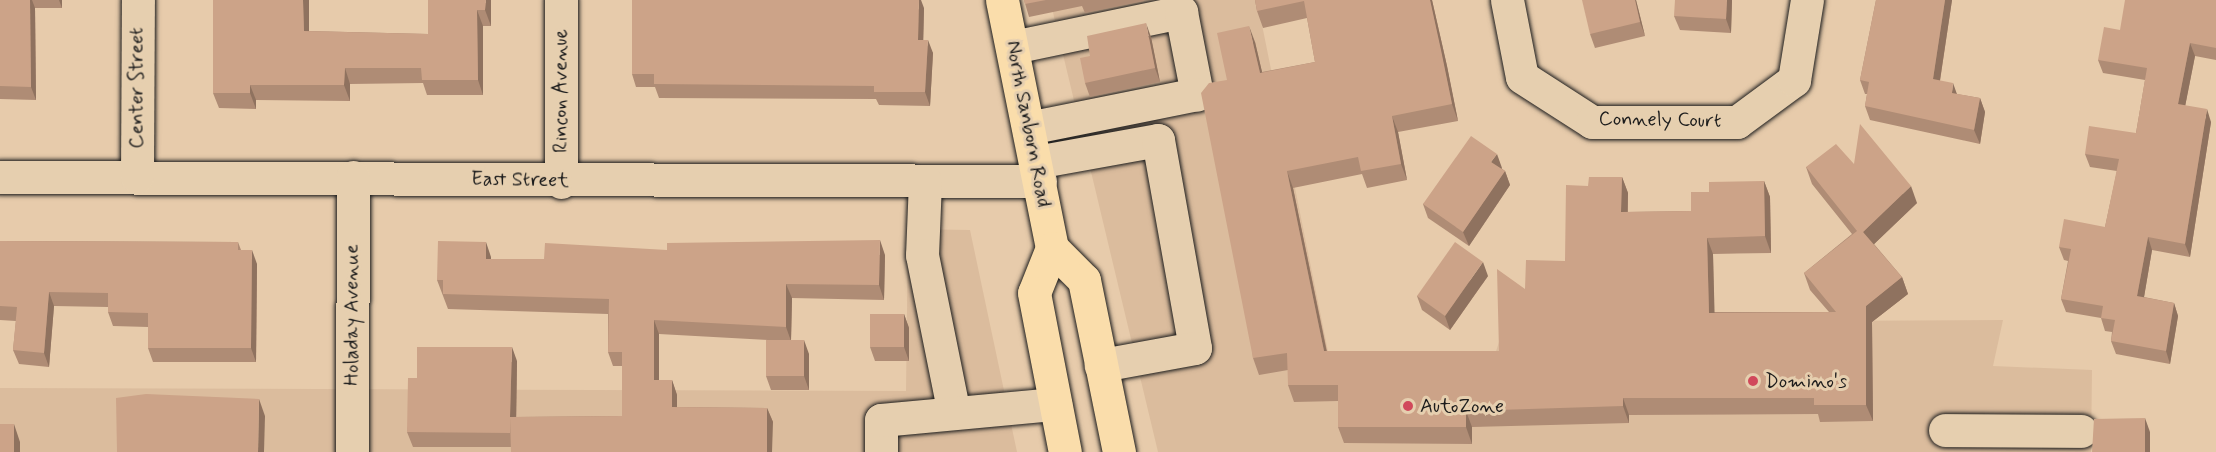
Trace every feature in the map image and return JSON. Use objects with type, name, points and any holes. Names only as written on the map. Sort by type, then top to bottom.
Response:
[{"type":"main road","name":"North Sanborn Road","points":[[1002,0],[1052,248]]},
{"type":"main road","points":[[1065,452],[1034,292],[1052,248],[1084,280],[1119,452]]},
{"type":"street","name":"Center Street","points":[[137,177],[138,0]]},
{"type":"street","name":"Rincon Avenue","points":[[561,0],[561,182]]},
{"type":"street","name":"Connely Court","points":[[1507,0],[1522,77],[1592,122],[1737,122],[1794,80],[1807,0]]},
{"type":"street","points":[[1012,47],[1181,12],[1197,94],[1029,128]]},
{"type":"street","name":"East Street","points":[[0,177],[353,177],[561,182],[925,181],[1038,172],[1158,140],[1195,348],[1101,365]]},
{"type":"street","name":"Holaday Avenue","points":[[352,452],[353,177]]},
{"type":"street","points":[[925,181],[922,255],[954,413]]},
{"type":"street","points":[[881,452],[880,420],[1055,404]]},
{"type":"street","points":[[1945,430],[1993,441],[2080,431]]},
{"type":"shaded area","points":[[1050,0],[1257,0],[1331,366],[1492,364],[1505,323],[2003,320],[1993,366],[2092,370],[2091,452],[1158,452]]},
{"type":"shaded area","points":[[908,229],[970,230],[1017,452],[0,452],[0,388],[906,391]]},
{"type":"building","points":[[0,0],[30,0],[31,87],[0,86]]},
{"type":"building","points":[[213,0],[303,0],[304,31],[428,34],[428,0],[486,0],[485,10],[477,10],[478,80],[422,80],[421,68],[345,68],[344,85],[250,85],[250,93],[213,93]]},
{"type":"building","points":[[632,0],[919,0],[918,40],[928,40],[925,92],[874,92],[874,86],[654,84],[654,74],[632,74]]},
{"type":"building","points":[[1024,0],[1046,0],[1025,4]]},
{"type":"building","points":[[1255,0],[1430,0],[1452,104],[1392,116],[1401,164],[1361,171],[1358,157],[1287,171],[1324,351],[1499,351],[1497,269],[1525,289],[1526,260],[1565,261],[1566,185],[1588,186],[1589,177],[1622,177],[1621,212],[1691,211],[1691,192],[1709,192],[1709,182],[1764,181],[1765,236],[1707,238],[1709,313],[1836,312],[1804,273],[1857,231],[1806,167],[1836,144],[1854,164],[1860,124],[1911,186],[1863,232],[1902,277],[1866,306],[1866,405],[1814,405],[1814,398],[1623,398],[1623,406],[1466,411],[1466,427],[1338,427],[1338,385],[1288,385],[1287,353],[1253,358],[1201,93],[1209,83],[1227,80],[1217,33],[1249,26],[1260,73],[1315,62],[1304,1],[1257,11]]},
{"type":"building","points":[[1582,0],[1635,0],[1640,22],[1590,34]]},
{"type":"building","points":[[1675,0],[1727,0],[1726,19],[1674,16]]},
{"type":"building","points":[[1876,0],[1945,0],[1933,79],[1953,83],[1952,93],[1980,98],[1974,130],[1865,106],[1869,82],[1860,80]]},
{"type":"building","points":[[2125,0],[2216,0],[2216,48],[2190,43],[2178,104],[2207,109],[2185,244],[2148,237],[2137,296],[2174,303],[2166,351],[2111,341],[2115,320],[2101,318],[2103,306],[2061,299],[2071,249],[2059,247],[2064,219],[2105,227],[2119,159],[2085,154],[2089,126],[2136,133],[2147,68],[2098,60],[2104,27],[2120,30]]},
{"type":"building","points":[[1146,23],[1155,68],[1085,83],[1080,58],[1090,56],[1087,36]]},
{"type":"building","points":[[1471,136],[1497,154],[1491,162],[1505,171],[1463,232],[1423,204]]},
{"type":"building","points":[[880,240],[879,285],[786,284],[786,327],[654,320],[654,380],[672,380],[672,407],[767,408],[767,452],[511,452],[510,418],[510,433],[407,432],[408,378],[417,378],[417,347],[512,347],[510,417],[622,416],[622,352],[608,352],[609,299],[443,294],[443,280],[437,280],[438,241],[486,242],[486,259],[544,259],[545,243],[667,250],[667,243]]},
{"type":"building","points":[[0,241],[238,242],[238,250],[252,250],[251,348],[148,348],[148,313],[108,312],[108,293],[49,292],[44,353],[13,350],[17,307],[0,306]]},
{"type":"building","points":[[1455,242],[1483,262],[1445,316],[1417,296]]},
{"type":"building","points":[[870,314],[904,314],[904,347],[870,347]]},
{"type":"building","points":[[766,340],[804,340],[804,376],[766,376]]},
{"type":"building","points":[[146,394],[259,399],[258,452],[117,452],[116,398]]},
{"type":"building","points":[[2145,418],[2145,452],[2092,452],[2094,419]]},
{"type":"building","points":[[0,424],[14,424],[14,452],[0,452]]},
{"type":"place","name":"Domino's","points":[[1753,381]]},
{"type":"place","name":"AutoZone","points":[[1408,406]]}]
